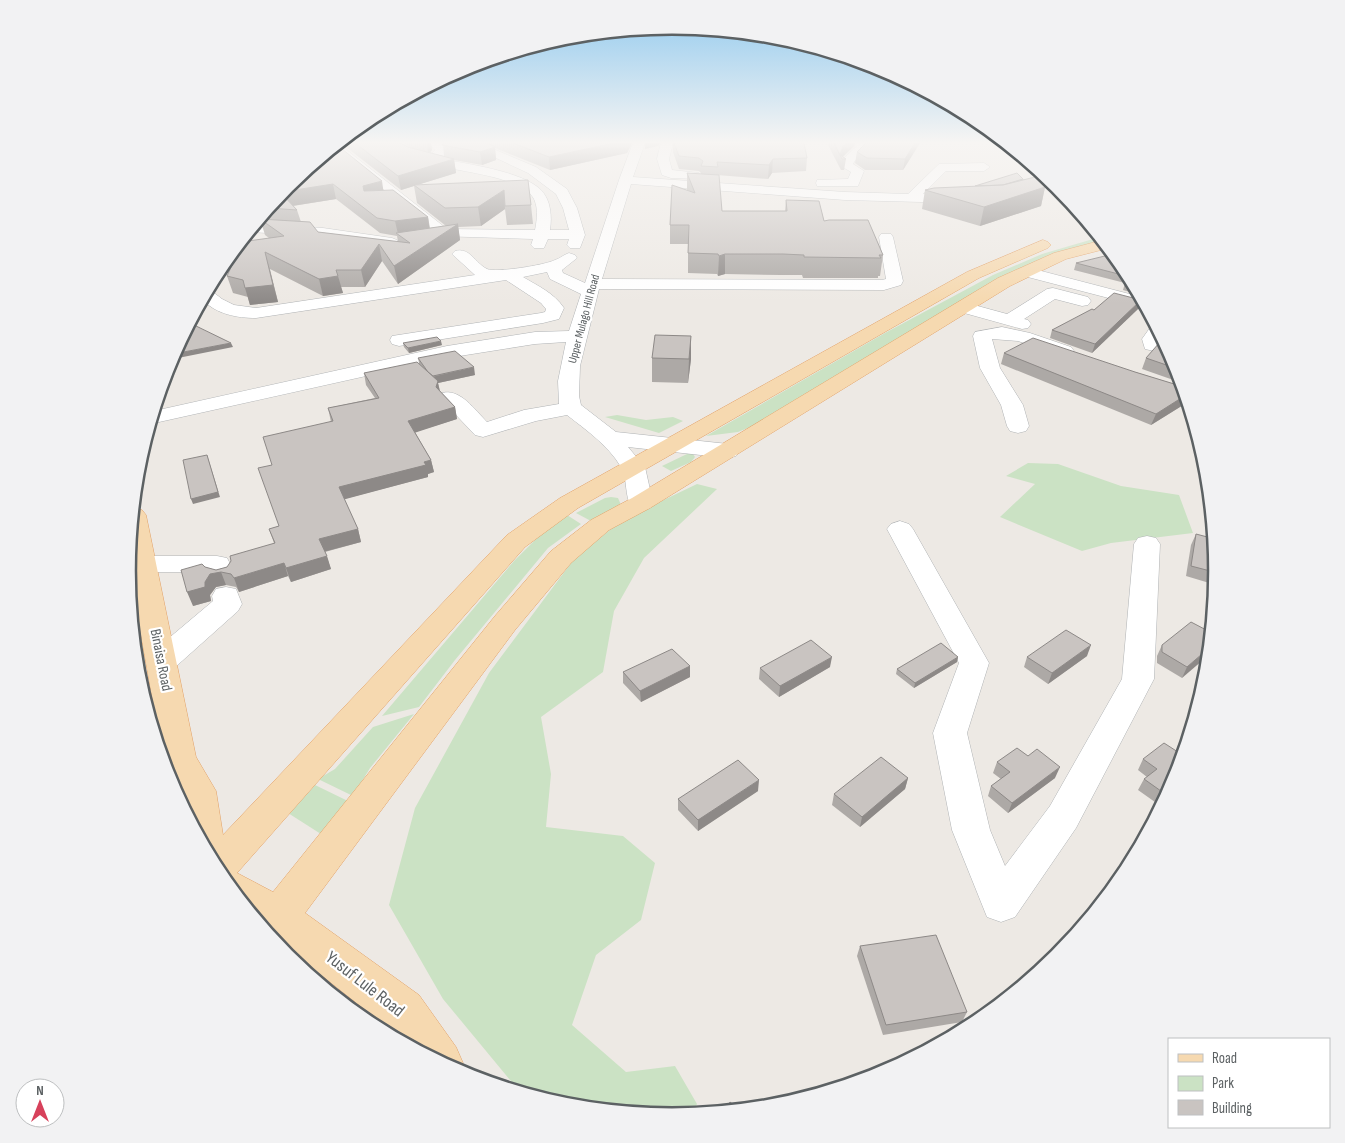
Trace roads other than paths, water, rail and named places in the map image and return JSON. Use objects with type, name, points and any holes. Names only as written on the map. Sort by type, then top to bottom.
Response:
[{"type":"main road","points":[[222,863],[516,541],[569,503],[973,275],[1038,247],[1089,234]]},
{"type":"main road","points":[[272,924],[505,623],[561,558],[600,525],[641,504],[963,307],[1022,274],[1060,256],[1099,246]]},
{"type":"main road","points":[[973,275],[1022,274]]},
{"type":"main road","name":"Binaisa Road","points":[[137,536],[179,760],[198,790],[204,832]]},
{"type":"main road","name":"Yusuf Lule Road","points":[[260,913],[272,924],[403,1011],[432,1051]]},
{"type":"street","points":[[399,196],[426,220],[447,235]]},
{"type":"street","points":[[538,196],[544,217],[540,244],[536,255],[557,265]]},
{"type":"street","points":[[210,299],[221,306],[256,313],[509,275],[557,265],[572,256],[575,244],[570,208],[564,196]]},
{"type":"street","name":"Upper Mulago Hill Road","points":[[571,408],[570,367],[576,336],[620,196]]},
{"type":"street","points":[[846,196],[869,205],[962,211]]},
{"type":"street","points":[[856,196],[972,199]]},
{"type":"street","points":[[260,228],[322,232],[383,242],[408,243]]},
{"type":"street","points":[[428,242],[447,235],[540,244],[575,244]]},
{"type":"street","points":[[557,265],[554,269],[556,276],[592,288],[884,285],[895,281],[886,237]]},
{"type":"street","points":[[399,340],[554,315],[555,308],[547,299],[509,275],[483,274],[460,254]]},
{"type":"street","points":[[1022,274],[1118,287],[1125,284]]},
{"type":"street","points":[[1022,274],[1136,301]]},
{"type":"street","points":[[1010,320],[1053,293],[1086,302]]},
{"type":"street","points":[[963,307],[1052,332]]},
{"type":"street","points":[[1018,426],[1012,405],[990,368],[982,336],[991,332],[1012,334],[1085,358]]},
{"type":"street","points":[[1154,334],[1151,339],[1152,345],[1160,347]]},
{"type":"street","points":[[159,416],[447,352],[525,339],[576,336]]},
{"type":"street","points":[[449,397],[483,430],[532,415],[571,408],[609,438],[633,467],[641,504]]},
{"type":"street","points":[[609,438],[728,451]]},
{"type":"street","points":[[900,529],[974,662],[950,733],[970,830],[1000,904],[1063,817],[1138,679],[1147,544]]},
{"type":"street","points":[[142,564],[217,564],[228,604],[161,662]]}]
